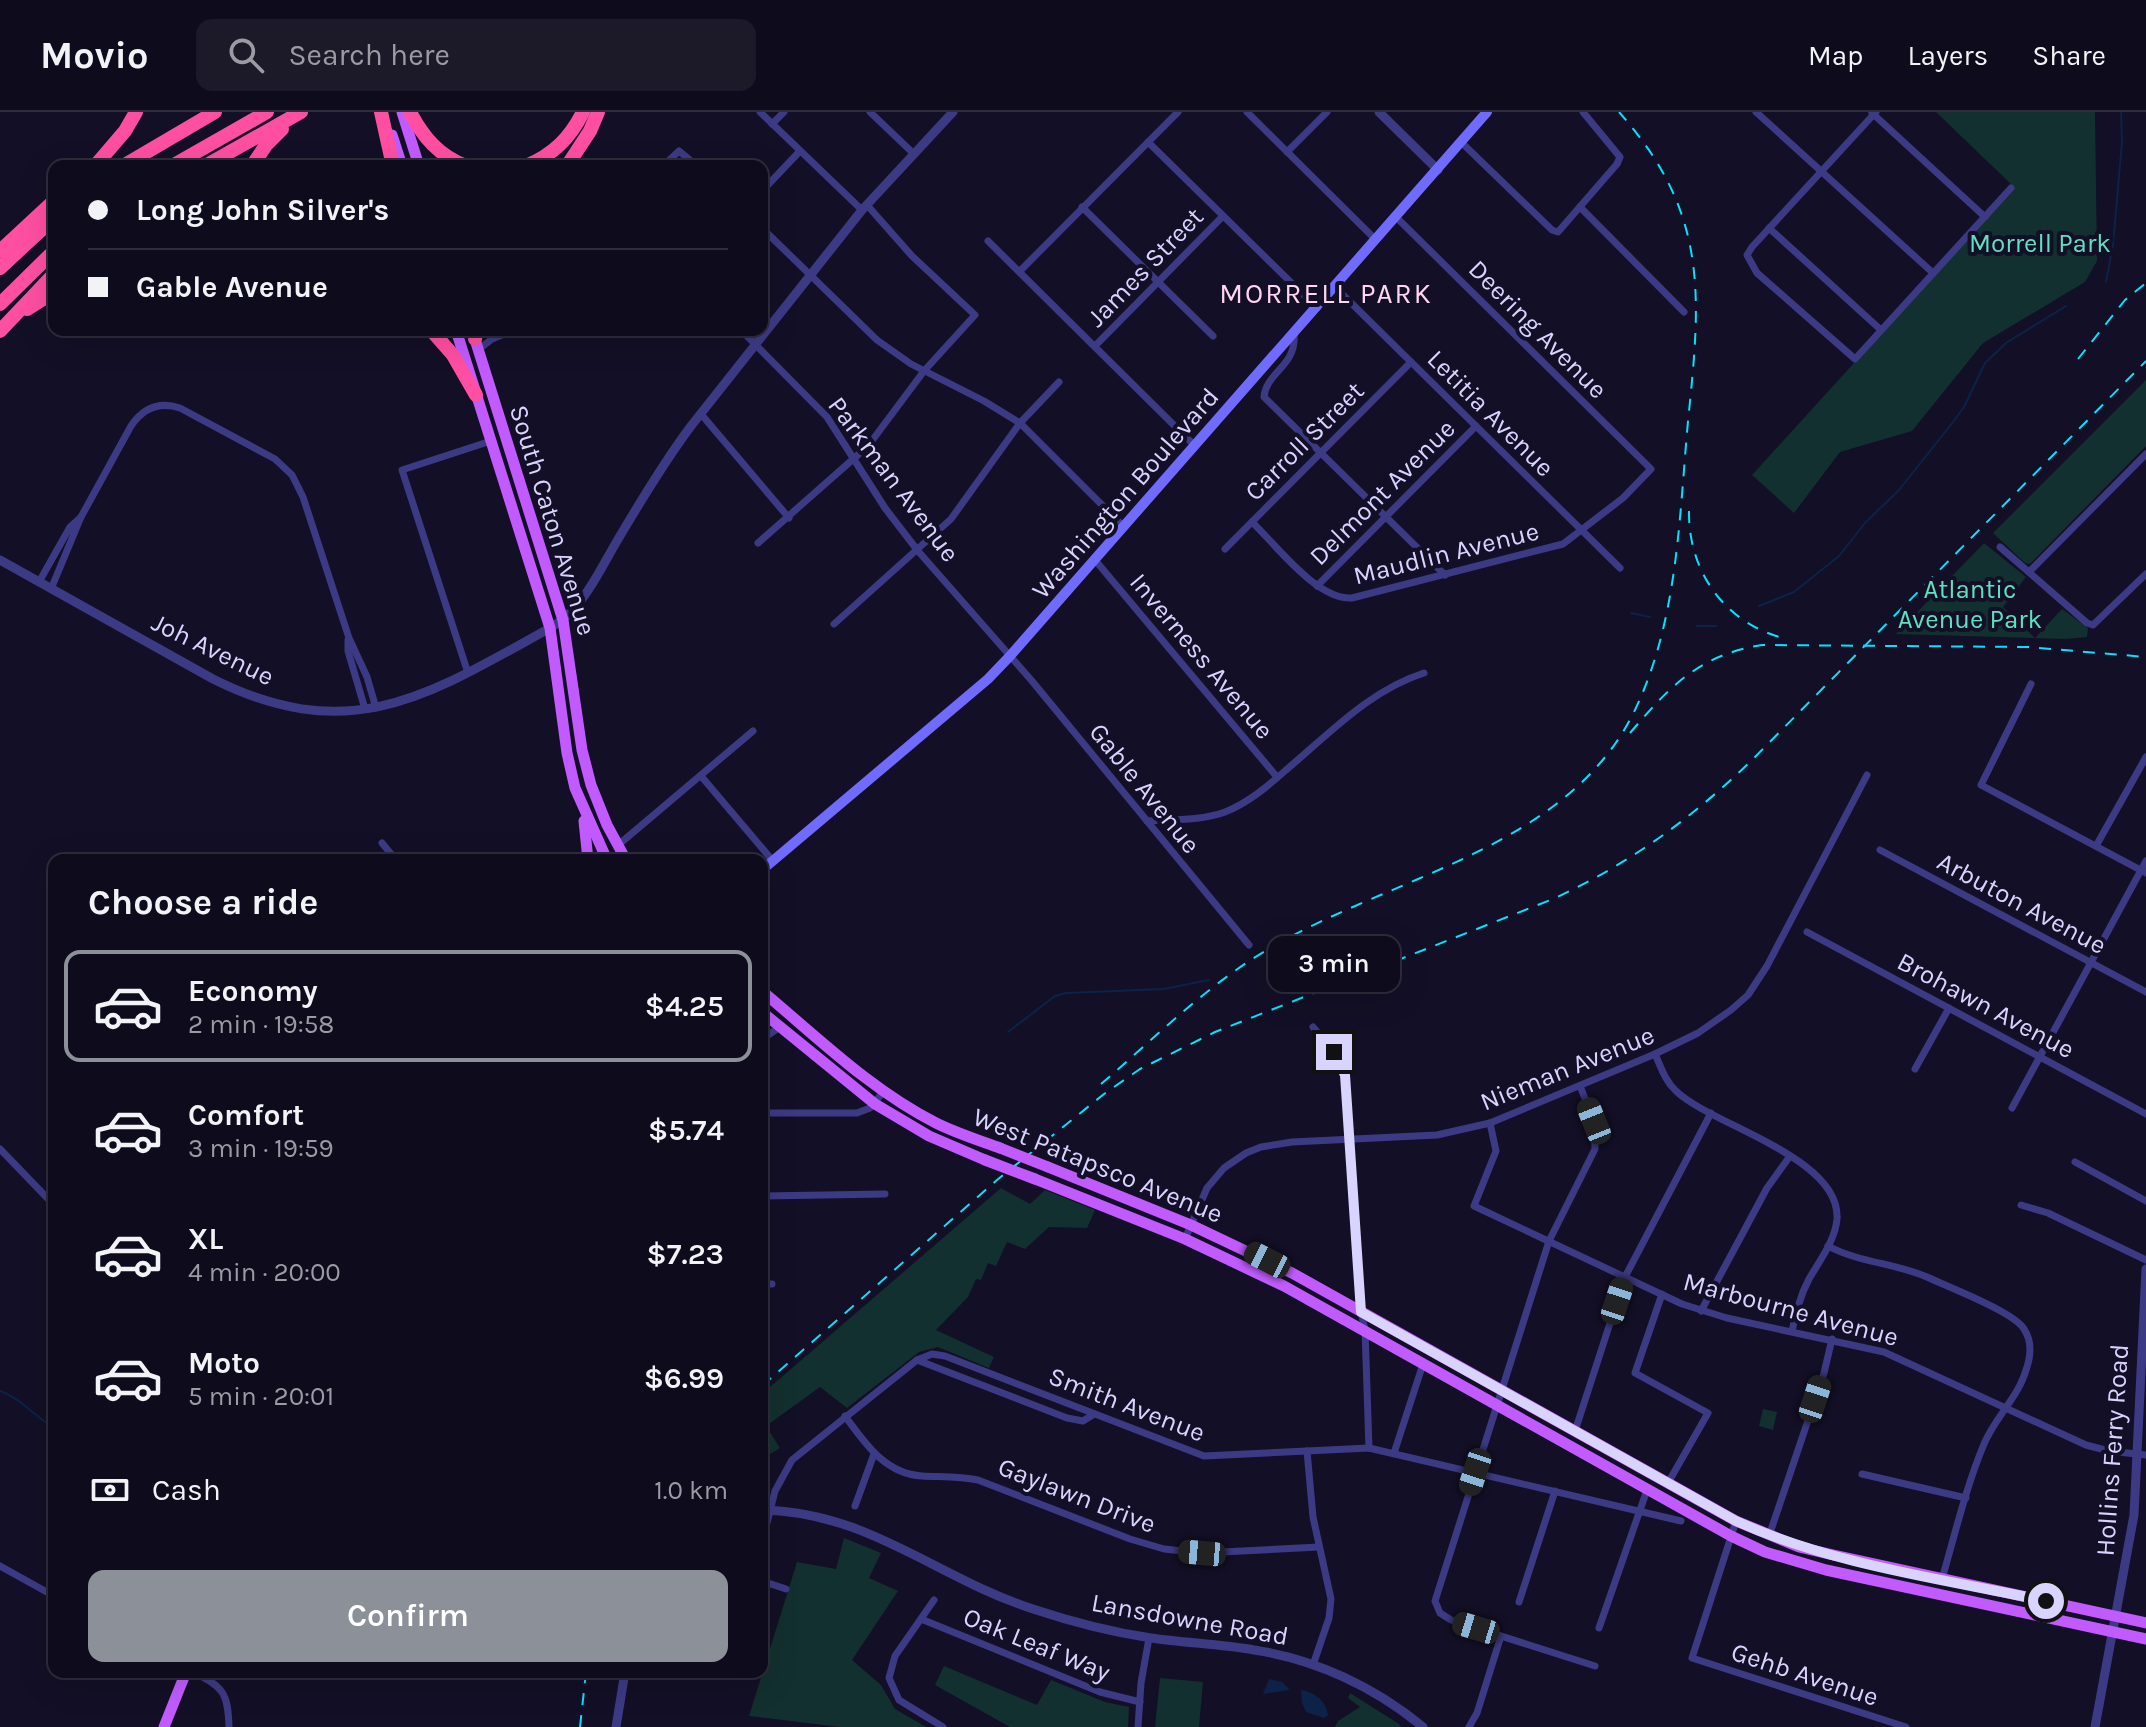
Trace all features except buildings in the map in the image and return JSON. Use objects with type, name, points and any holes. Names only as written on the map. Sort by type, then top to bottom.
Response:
[{"type":"highway","points":[[100,160],[125,131],[136,112]]},
{"type":"highway","points":[[133,160],[215,112]]},
{"type":"highway","points":[[183,160],[267,112]]},
{"type":"highway","points":[[216,160],[303,112]]},
{"type":"highway","points":[[256,160],[266,145],[303,112]]},
{"type":"highway","points":[[383,112],[392,160]]},
{"type":"highway","points":[[410,112],[429,142],[455,160]]},
{"type":"highway","points":[[538,160],[561,145],[583,112]]},
{"type":"highway","points":[[571,160],[598,112]]},
{"type":"highway","points":[[0,251],[48,207]]},
{"type":"highway","points":[[0,268],[48,224]]},
{"type":"highway","points":[[0,304],[48,257]]},
{"type":"highway","points":[[0,333],[48,281]]},
{"type":"highway","points":[[0,333],[29,307],[48,296]]},
{"type":"highway","points":[[436,336],[453,355],[476,395]]},
{"type":"main road","points":[[383,112],[400,160]]},
{"type":"main road","points":[[402,112],[417,160]]},
{"type":"main road","name":"Washington Boulevard","points":[[768,865],[988,679],[1010,656],[1487,112]]},
{"type":"main road","name":"South Caton Avenue","points":[[458,336],[550,628],[567,753],[583,809],[602,854]]},
{"type":"main road","name":"South Caton Avenue","points":[[475,337],[563,620],[585,764],[598,804],[617,846],[608,854]]},
{"type":"main road","name":"South Caton Avenue","points":[[583,809],[587,854]]},
{"type":"main road","points":[[617,846],[622,854]]},
{"type":"main road","name":"West Patapsco Avenue","points":[[768,996],[884,1091],[936,1123],[1191,1225],[1280,1266],[1736,1521],[1768,1535],[1829,1554],[2146,1623]]},
{"type":"main road","name":"West Patapsco Avenue","points":[[768,1017],[875,1104],[929,1136],[1185,1239],[1271,1279],[1647,1490],[1765,1552],[1826,1570],[2146,1639]]},
{"type":"main road","points":[[164,1727],[184,1678]]},
{"type":"street","points":[[758,543],[855,459],[881,432],[924,371],[975,315],[760,112]]},
{"type":"street","points":[[772,124],[784,112]]},
{"type":"street","points":[[870,112],[914,154]]},
{"type":"street","name":"Joh Avenue","points":[[768,329],[864,207],[953,112]]},
{"type":"street","points":[[1020,271],[1178,112]]},
{"type":"street","points":[[1247,112],[1376,240]]},
{"type":"street","points":[[1287,152],[1327,112]]},
{"type":"street","points":[[1379,112],[1438,170]]},
{"type":"street","points":[[1461,142],[1552,230],[1558,232],[1620,157],[1583,112]]},
{"type":"street","points":[[1756,112],[1933,273]]},
{"type":"street","points":[[1985,217],[1873,113],[1747,255],[1757,273],[1855,359],[1881,330],[1985,217],[2011,188]]},
{"type":"street","points":[[1148,142],[1317,308]]},
{"type":"street","points":[[669,160],[679,151],[690,160]]},
{"type":"street","points":[[768,185],[800,151]]},
{"type":"street","points":[[1082,207],[1213,336]]},
{"type":"street","points":[[1580,207],[1684,312]]},
{"type":"street","name":"James Street","points":[[1095,346],[1223,216]]},
{"type":"street","name":"Deering Avenue","points":[[1396,217],[1651,469]]},
{"type":"street","points":[[1769,228],[1881,330]]},
{"type":"street","points":[[768,234],[877,340],[924,371],[1020,423],[1124,527]]},
{"type":"street","points":[[988,241],[1195,446]]},
{"type":"street","name":"Letitia Avenue","points":[[1335,287],[1620,568]]},
{"type":"street","points":[[1294,334],[1294,351],[1266,387],[1264,397],[1445,575]]},
{"type":"street","points":[[475,337],[492,339],[499,336]]},
{"type":"street","name":"Parkman Avenue","points":[[747,336],[827,417],[885,508],[918,551],[1010,656]]},
{"type":"street","name":"Joh Avenue","points":[[0,560],[240,693],[295,708],[319,711],[376,708],[425,694],[563,620],[583,598],[672,452],[763,336]]},
{"type":"street","name":"Carroll Street","points":[[1225,549],[1411,362]]},
{"type":"street","points":[[834,624],[918,551],[963,504],[1020,423],[1059,382]]},
{"type":"street","points":[[51,589],[81,517],[137,417],[151,407],[170,405],[275,459],[284,467],[303,497],[349,638],[367,677],[376,708]]},
{"type":"street","points":[[701,414],[789,518]]},
{"type":"street","name":"Delmont Avenue","points":[[1317,586],[1476,426]]},
{"type":"street","points":[[468,673],[402,470],[491,441]]},
{"type":"street","points":[[2029,572],[2146,454]]},
{"type":"street","name":"Maudlin Avenue","points":[[1252,522],[1317,586],[1338,598],[1352,598],[1556,547],[1582,531],[1623,498],[1651,469]]},
{"type":"street","points":[[39,582],[70,527],[81,517]]},
{"type":"street","points":[[2000,547],[2093,625],[2146,574]]},
{"type":"street","name":"Inverness Avenue","points":[[1095,560],[1277,777]]},
{"type":"street","points":[[349,638],[348,651],[365,709]]},
{"type":"street","name":"Gable Avenue","points":[[1010,656],[1249,945]]},
{"type":"street","points":[[1147,821],[1223,813],[1244,802],[1369,700],[1397,683],[1424,673]]},
{"type":"street","points":[[2031,684],[1981,785],[2144,871]]},
{"type":"street","points":[[617,846],[753,731]]},
{"type":"street","points":[[2096,846],[2146,757]]},
{"type":"street","name":"Nieman Avenue","points":[[1185,1239],[1202,1196],[1212,1181],[1246,1153],[1278,1144],[1437,1135],[1490,1123],[1698,1033],[1748,995],[1767,966],[1867,775]]},
{"type":"street","points":[[701,776],[767,854]]},
{"type":"street","points":[[382,843],[391,854]]},
{"type":"street","name":"Arbuton Avenue","points":[[1880,850],[2146,992]]},
{"type":"street","points":[[768,855],[773,861]]},
{"type":"street","points":[[2012,1108],[2144,871],[2146,861]]},
{"type":"street","name":"Brohawn Avenue","points":[[1807,932],[2146,1114]]},
{"type":"street","points":[[1915,1069],[1949,1008]]},
{"type":"street","points":[[768,1035],[780,1027]]},
{"type":"street","points":[[1313,1027],[1343,1068],[1351,1140],[1361,1312],[1365,1330],[1369,1448]]},
{"type":"street","points":[[1655,1054],[1665,1077],[1676,1091],[1711,1113],[1767,1140],[1790,1156],[1825,1187],[1835,1202],[1835,1230],[1802,1295],[1792,1331]]},
{"type":"street","points":[[1580,1086],[1594,1121],[1595,1149],[1549,1241],[1435,1601],[1444,1617],[1595,1666]]},
{"type":"street","points":[[768,1113],[857,1113],[875,1104],[884,1091]]},
{"type":"street","points":[[1575,1431],[1625,1277],[1711,1113]]},
{"type":"street","name":"Marbourne Avenue","points":[[1490,1123],[1496,1151],[1474,1206],[1701,1311],[1862,1346],[1904,1360],[2097,1449],[2142,1455]]},
{"type":"street","points":[[0,1149],[48,1199]]},
{"type":"street","points":[[1701,1311],[1767,1188],[1790,1156]]},
{"type":"street","points":[[2075,1162],[2146,1201]]},
{"type":"street","points":[[768,1196],[885,1194]]},
{"type":"street","points":[[2021,1205],[2048,1213],[2146,1260]]},
{"type":"street","points":[[1828,1246],[1865,1262],[1913,1271],[2014,1318],[2021,1324],[2029,1340],[2029,1360],[2022,1383],[1983,1446],[1942,1579]]},
{"type":"street","name":"Hollins Ferry Road","points":[[2095,1727],[2117,1616],[2142,1455],[2146,1269]]},
{"type":"street","points":[[1662,1294],[1635,1373],[1708,1413],[1668,1483]]},
{"type":"street","points":[[1768,1535],[1824,1373],[1832,1339]]},
{"type":"street","name":"Smith Avenue","points":[[917,1360],[932,1354],[945,1356],[1204,1456],[1369,1448],[1681,1521]]},
{"type":"street","points":[[768,1505],[792,1460],[917,1360],[1067,1418],[1083,1421],[1094,1414]]},
{"type":"street","points":[[1394,1453],[1423,1364]]},
{"type":"street","name":"Gaylawn Drive","points":[[845,1416],[874,1454],[909,1475],[965,1477],[992,1484],[1130,1539],[1164,1549],[1202,1553],[1319,1547]]},
{"type":"street","points":[[1307,1451],[1311,1502],[1329,1580],[1331,1609],[1313,1665]]},
{"type":"street","points":[[855,1506],[874,1454]]},
{"type":"street","points":[[1862,1474],[1966,1498]]},
{"type":"street","points":[[1599,1628],[1647,1490]]},
{"type":"street","points":[[1519,1602],[1555,1491]]},
{"type":"street","name":"Lansdowne Road","points":[[768,1510],[826,1518],[848,1525],[899,1545],[966,1580],[1028,1607],[1104,1630],[1256,1650],[1313,1665],[1355,1682],[1401,1709],[1423,1727]]},
{"type":"street","points":[[1731,1536],[1736,1521]]},
{"type":"street","name":"Gehb Avenue","points":[[1731,1536],[1692,1658],[1906,1727]]},
{"type":"street","points":[[0,1566],[48,1593]]},
{"type":"street","points":[[768,1583],[786,1589]]},
{"type":"street","points":[[934,1600],[895,1656],[889,1678],[899,1700],[943,1727]]},
{"type":"street","name":"Oak Leaf Way","points":[[921,1619],[1100,1692],[1140,1702]]},
{"type":"street","points":[[1469,1727],[1477,1713],[1501,1636]]},
{"type":"street","points":[[1138,1727],[1149,1638]]},
{"type":"street","points":[[204,1678],[224,1692],[228,1702],[229,1727]]},
{"type":"street","points":[[616,1727],[624,1678]]},
{"type":"green space","name":"Morrell Park","points":[[1936,112],[2095,112],[2097,261],[2085,282],[1983,343],[1912,431],[1840,452],[1794,513],[1752,475],[2014,187]]},
{"type":"green space","points":[[2146,380],[2146,446],[2030,564],[2025,563],[1993,533]]},
{"type":"green space","name":"Atlantic Avenue Park","points":[[1984,543],[2026,577],[2003,607],[2035,638],[2062,609],[2088,628],[2087,637],[2064,639],[1896,634]]},
{"type":"green space","points":[[1001,1188],[1030,1204],[1045,1190],[1095,1210],[1087,1228],[1049,1227],[1025,1249],[1007,1242],[996,1266],[988,1263],[981,1280],[976,1279],[968,1297],[936,1330],[994,1357],[989,1368],[938,1347],[919,1352],[847,1408],[820,1387],[768,1425],[768,1389]]},
{"type":"green space","points":[[1763,1409],[1777,1412],[1773,1430],[1759,1426]]},
{"type":"green space","points":[[768,1429],[780,1448],[768,1455]]},
{"type":"green space","points":[[844,1538],[881,1553],[869,1578],[898,1591],[852,1660],[881,1685],[895,1709],[926,1727],[840,1727],[749,1716],[761,1678],[768,1678],[768,1655],[797,1562],[836,1569]]},
{"type":"green space","points":[[944,1666],[1037,1705],[1051,1680],[1105,1702],[1129,1707],[1128,1727],[1010,1727],[935,1685]]},
{"type":"green space","points":[[1160,1678],[1203,1682],[1199,1727],[1155,1727]]},
{"type":"green space","points":[[1350,1693],[1401,1727],[1335,1727],[1338,1721],[1360,1707],[1348,1698]]},
{"type":"water","points":[[1269,1679],[1282,1682],[1290,1690],[1263,1694]]},
{"type":"water","points":[[1301,1690],[1319,1698],[1328,1715],[1324,1718],[1306,1712]]},
{"type":"waterway","points":[[2106,282],[2113,245],[2122,142],[2121,112]]},
{"type":"waterway","points":[[1759,606],[1794,592],[1839,556],[1865,523],[1899,490],[1953,422],[1964,407],[1985,363],[2006,343],[2066,306]]},
{"type":"waterway","points":[[1631,613],[1650,617]]},
{"type":"waterway","points":[[1697,626],[1716,626]]},
{"type":"waterway","points":[[1008,1032],[1055,996],[1066,993],[1164,989],[1209,980]]},
{"type":"waterway","points":[[0,1391],[48,1423]]},
{"type":"railway","points":[[1101,1084],[1205,994],[1249,961],[1320,922],[1473,854],[1522,827],[1566,796],[1604,758],[1634,712],[1660,642],[1674,570],[1692,376],[1696,295],[1684,221],[1670,185],[1648,149],[1619,112]]},
{"type":"railway","points":[[2078,359],[2125,300],[2146,283]]},
{"type":"railway","points":[[768,1381],[997,1180],[1140,1069],[1215,1032],[1553,899],[1608,871],[1658,839],[1751,761],[2146,361]]},
{"type":"railway","points":[[1689,511],[1695,555],[1715,593],[1746,622],[1787,639]]},
{"type":"railway","points":[[1630,733],[1687,675],[1720,656],[1762,645],[2028,647],[2146,657]]},
{"type":"railway","points":[[580,1727],[585,1678]]},
{"type":"district","name":"MORRELL PARK","points":[[1326,293]]},
{"type":"route","points":[[1334,1052],[1345,1075],[1361,1312],[1736,1521],[1768,1535],[1799,1547],[2046,1601]]}]
